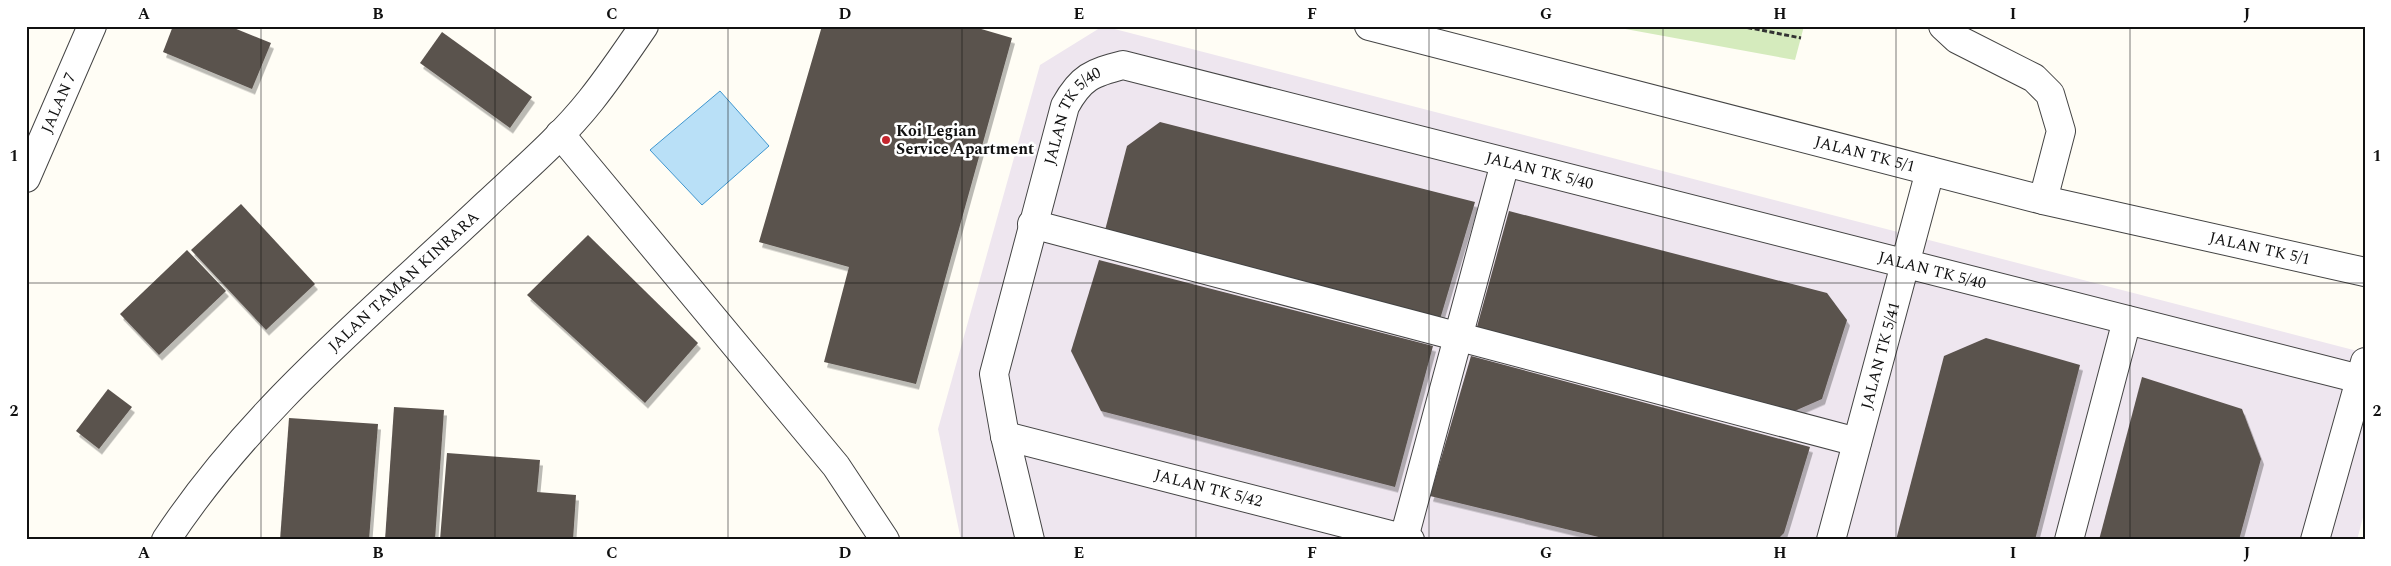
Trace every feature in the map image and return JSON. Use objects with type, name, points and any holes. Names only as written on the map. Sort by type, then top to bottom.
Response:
[{"type":"street","name":"JALAN 7","points":[[26,178],[92,26]]},
{"type":"street","name":"JALAN TAMAN KINRARA","points":[[166,540],[210,480],[266,413],[342,336],[432,256],[560,134],[590,101],[644,26]]},
{"type":"street","name":"JALAN TK 5/1","points":[[1369,26],[2043,200],[2365,272]]},
{"type":"street","points":[[1943,26],[1957,39],[2034,78],[2050,94],[2061,131],[2043,200]]},
{"type":"street","name":"JALAN TK 5/40","points":[[1030,540],[1005,436],[994,374],[1032,224],[1065,106],[1074,89],[1094,72],[1123,65],[2127,320],[2362,370]]},
{"type":"street","points":[[560,134],[836,466],[885,540]]},
{"type":"street","points":[[1407,539],[1458,336],[1505,163]]},
{"type":"street","name":"JALAN TK 5/41","points":[[1831,540],[1930,171]]},
{"type":"street","points":[[1032,224],[1857,442]]},
{"type":"street","points":[[2069,540],[2127,320]]},
{"type":"street","points":[[2315,540],[2362,370]]},
{"type":"street","name":"JALAN TK 5/42","points":[[1005,436],[1407,539]]},
{"type":"path","points":[[1740,26],[1801,38]]},
{"type":"shaded area","points":[[1103,26],[2365,353],[2365,510],[2357,540],[961,540],[938,429],[1040,65]]},
{"type":"green space","points":[[1609,26],[1804,26],[1795,60]]},
{"type":"water","points":[[720,91],[769,146],[702,205],[650,150]]},
{"type":"building","points":[[173,26],[229,26],[271,43],[252,89],[163,52]]},
{"type":"building","name":"Koi Legian Service Apartment","points":[[822,26],[971,26],[1012,38],[916,384],[824,362],[849,267],[759,242]]},
{"type":"building","points":[[442,32],[532,97],[510,128],[420,63]]},
{"type":"building","points":[[1160,122],[1475,202],[1438,326],[1103,238],[1127,146]]},
{"type":"building","points":[[241,204],[315,284],[266,330],[191,250]]},
{"type":"building","points":[[1509,211],[1827,293],[1847,320],[1822,399],[1790,413],[1475,334]]},
{"type":"building","points":[[588,235],[698,343],[645,403],[527,295]]},
{"type":"building","points":[[187,250],[226,291],[159,355],[120,314]]},
{"type":"building","points":[[1099,260],[1433,346],[1395,487],[1101,411],[1071,351]]},
{"type":"building","points":[[1986,338],[2080,365],[2035,540],[1896,540],[1944,356]]},
{"type":"building","points":[[1471,356],[1810,447],[1784,533],[1777,540],[1611,540],[1430,496]]},
{"type":"building","points":[[2142,377],[2242,409],[2261,459],[2239,540],[2099,540]]},
{"type":"building","points":[[108,389],[132,407],[99,449],[76,431]]},
{"type":"building","points":[[394,407],[444,410],[435,540],[385,540]]},
{"type":"building","points":[[289,418],[378,424],[369,540],[280,540]]},
{"type":"building","points":[[447,453],[540,460],[537,492],[576,495],[573,540],[440,540]]},
{"type":"place","name":"Koi Legian Service Apartment","points":[[886,140]]}]
